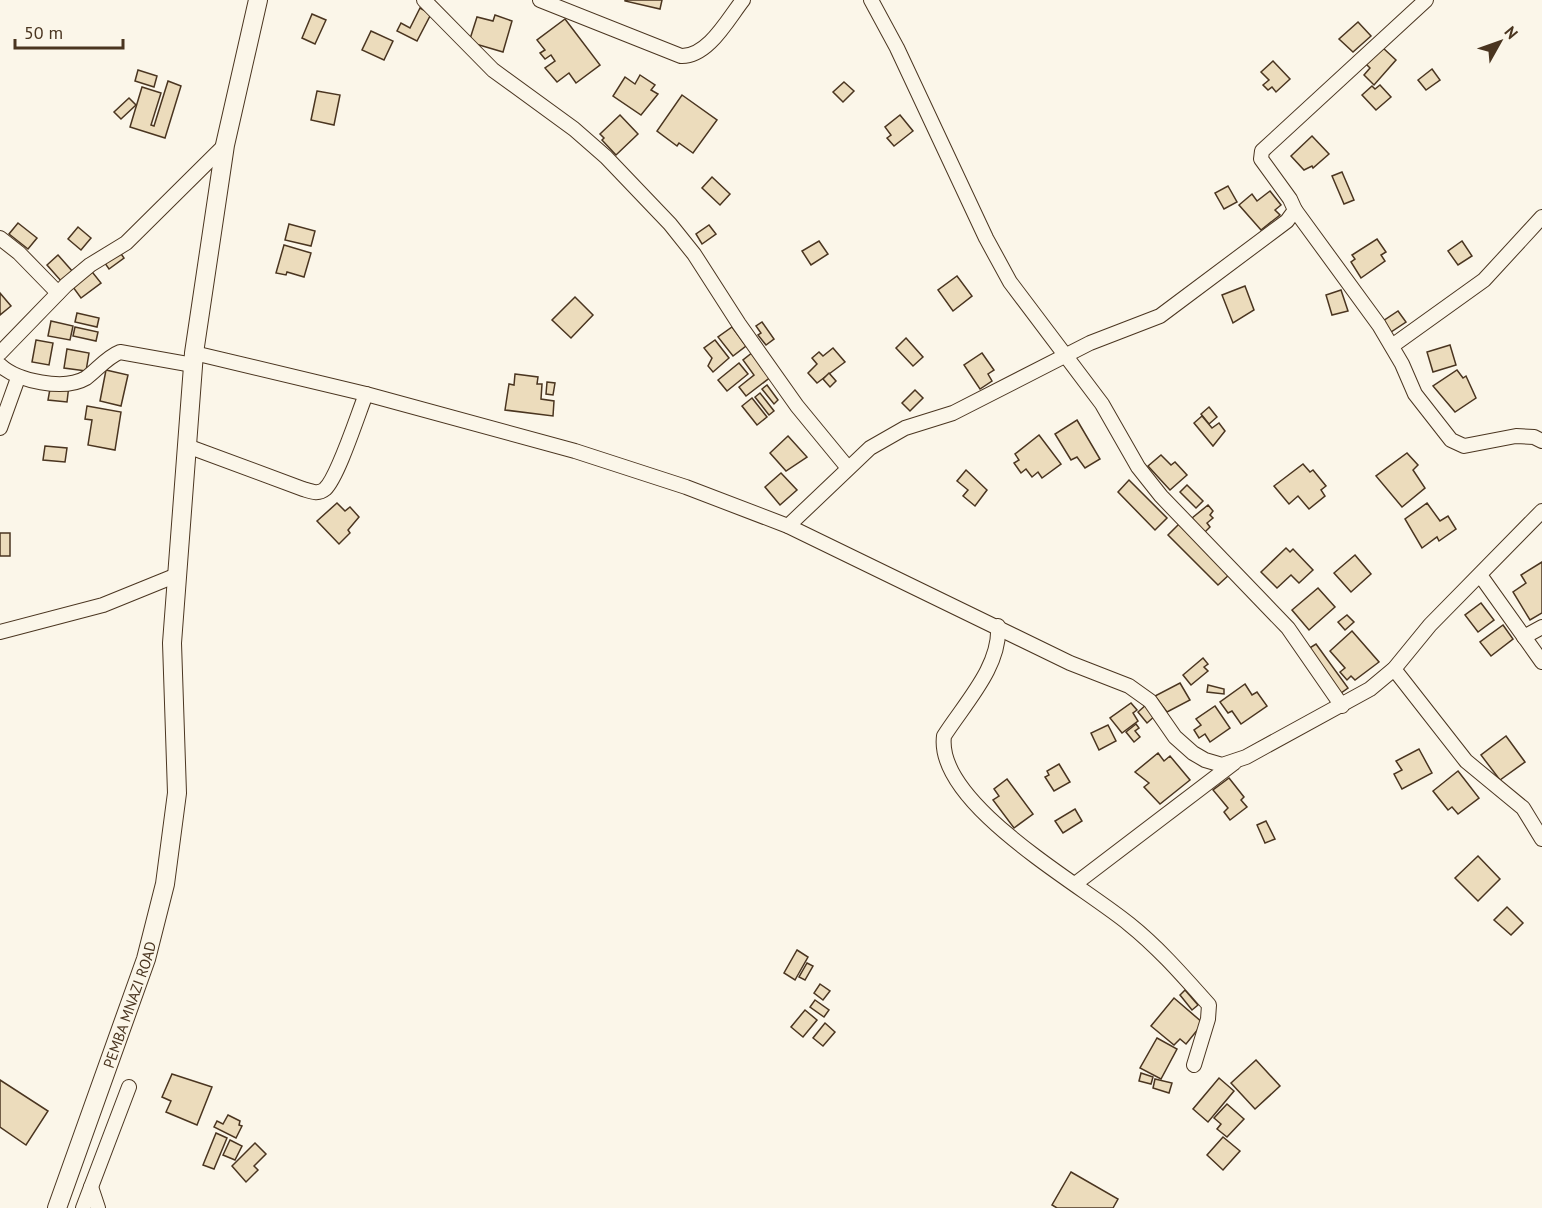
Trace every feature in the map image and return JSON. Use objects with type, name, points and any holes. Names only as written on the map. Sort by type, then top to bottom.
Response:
[{"type":"main road","name":"PEMBA MNAZI ROAD","points":[[57,1208],[124,1025],[158,920],[172,843],[177,793],[172,643],[193,359],[225,145],[258,0]]},
{"type":"street","points":[[424,0],[493,70],[574,129],[606,157],[670,224],[694,254],[739,324],[797,406],[848,468]]},
{"type":"street","points":[[540,0],[681,56],[689,57],[709,43],[742,0]]},
{"type":"street","points":[[871,0],[897,48],[986,238],[1010,282],[1102,404],[1138,467],[1155,489],[1288,628],[1342,706]]},
{"type":"street","points":[[1426,0],[1262,151],[1261,159],[1290,199],[1295,210],[1352,285],[1392,346],[1414,394],[1457,444],[1477,445],[1516,436],[1542,441]]},
{"type":"street","points":[[0,352],[58,293],[90,265],[126,243],[225,145]]},
{"type":"street","points":[[788,526],[870,448],[890,436],[953,413],[1065,356],[1160,316],[1287,221],[1295,210]]},
{"type":"street","points":[[1392,346],[1484,280],[1542,217]]},
{"type":"street","points":[[0,238],[20,253],[58,293]]},
{"type":"street","points":[[0,365],[18,378],[42,382],[78,381],[120,352],[193,359],[366,394],[575,451],[686,487],[788,526],[998,626],[1070,663],[1141,693],[1150,700],[1175,737],[1193,753],[1205,760],[1222,765],[1234,763]]},
{"type":"street","points":[[0,428],[18,378]]},
{"type":"street","points":[[187,446],[303,489],[320,492],[326,488],[335,470],[366,394]]},
{"type":"street","points":[[1075,884],[1234,763],[1370,689],[1394,669],[1430,625],[1542,511]]},
{"type":"street","points":[[0,632],[103,605],[177,575]]},
{"type":"street","points":[[1480,575],[1542,662]]},
{"type":"street","points":[[998,626],[999,641],[994,658],[944,736],[942,748],[946,760],[955,780],[989,818],[1130,925],[1159,951],[1209,1005],[1208,1019],[1194,1065]]},
{"type":"street","points":[[1524,636],[1542,627]]},
{"type":"street","points":[[1394,669],[1466,761],[1523,808],[1542,839]]},
{"type":"street","points":[[83,1208],[129,1087]]},
{"type":"street","points":[[91,1187],[98,1208]]},
{"type":"building","points":[[625,0],[662,0],[660,9],[625,1]]},
{"type":"building","points":[[420,8],[431,14],[417,41],[397,31],[401,23],[410,28]]},
{"type":"building","points":[[312,14],[326,20],[315,44],[302,38]]},
{"type":"building","points":[[495,15],[512,21],[503,52],[469,42],[477,17],[493,21]]},
{"type":"building","points":[[565,19],[600,65],[576,83],[569,73],[557,82],[545,68],[555,61],[551,55],[545,59],[540,53],[545,50],[537,40]]},
{"type":"building","points":[[1358,22],[1371,36],[1353,52],[1339,39]]},
{"type":"building","points":[[371,31],[393,41],[384,60],[362,50]]},
{"type":"building","points":[[1383,48],[1396,60],[1374,85],[1364,75],[1370,68],[1365,63]]},
{"type":"building","points":[[1273,61],[1290,79],[1276,92],[1272,87],[1268,90],[1263,85],[1269,80],[1261,72]]},
{"type":"building","points":[[1432,69],[1440,80],[1426,90],[1418,80]]},
{"type":"building","points":[[138,70],[157,76],[154,87],[135,81]]},
{"type":"building","points":[[640,75],[655,85],[651,90],[658,94],[641,115],[613,96],[625,77],[635,84]]},
{"type":"building","points":[[168,81],[181,86],[165,138],[130,127],[142,87],[161,93],[151,125],[154,126]]},
{"type":"building","points":[[844,82],[854,91],[843,102],[833,92]]},
{"type":"building","points":[[1380,85],[1391,97],[1376,110],[1362,95],[1372,86],[1375,89]]},
{"type":"building","points":[[317,91],[340,95],[334,125],[311,120]]},
{"type":"building","points":[[682,95],[717,120],[693,153],[679,143],[677,146],[657,131]]},
{"type":"building","points":[[129,98],[136,105],[121,119],[114,112]]},
{"type":"building","points":[[620,115],[638,134],[616,155],[602,140],[604,138],[600,134]]},
{"type":"building","points":[[900,115],[913,131],[894,146],[887,138],[891,135],[885,127]]},
{"type":"building","points":[[1312,136],[1329,154],[1313,168],[1312,166],[1304,170],[1291,156]]},
{"type":"building","points":[[1342,172],[1354,200],[1344,204],[1332,176]]},
{"type":"building","points":[[712,177],[730,194],[720,205],[702,188]]},
{"type":"building","points":[[1228,186],[1237,202],[1224,209],[1215,193]]},
{"type":"building","points":[[1270,191],[1281,205],[1275,210],[1280,215],[1261,230],[1239,205],[1252,194],[1257,201]]},
{"type":"building","points":[[18,223],[37,238],[28,249],[9,234]]},
{"type":"building","points":[[289,224],[315,231],[311,246],[285,240]]},
{"type":"building","points":[[709,225],[716,234],[702,244],[696,234]]},
{"type":"building","points":[[78,227],[91,238],[81,250],[68,239]]},
{"type":"building","points":[[1377,239],[1386,252],[1381,255],[1385,261],[1361,278],[1351,262],[1355,259],[1352,255]]},
{"type":"building","points":[[819,241],[828,254],[811,265],[802,251]]},
{"type":"building","points":[[1462,241],[1472,256],[1458,265],[1448,251]]},
{"type":"building","points":[[284,245],[311,253],[304,277],[287,272],[286,275],[276,273]]},
{"type":"building","points":[[117,248],[124,258],[109,269],[102,259]]},
{"type":"building","points":[[58,255],[73,272],[62,282],[47,265]]},
{"type":"building","points":[[89,268],[101,283],[81,298],[70,283]]},
{"type":"building","points":[[957,276],[972,296],[953,311],[938,290]]},
{"type":"building","points":[[1245,286],[1254,310],[1233,323],[1222,295]]},
{"type":"building","points":[[1341,290],[1348,311],[1332,315],[1326,295]]},
{"type":"building","points":[[0,293],[11,306],[0,315]]},
{"type":"building","points":[[575,297],[593,315],[571,338],[552,320]]},
{"type":"building","points":[[1398,311],[1406,322],[1391,332],[1383,321]]},
{"type":"building","points":[[77,313],[99,318],[97,327],[75,322]]},
{"type":"building","points":[[51,321],[73,326],[70,340],[48,336]]},
{"type":"building","points":[[762,322],[774,339],[766,345],[758,335],[761,333],[756,326]]},
{"type":"building","points":[[75,327],[98,332],[96,341],[73,336]]},
{"type":"building","points":[[732,327],[746,346],[733,356],[718,337]]},
{"type":"building","points":[[906,338],[923,357],[913,366],[896,348]]},
{"type":"building","points":[[36,340],[53,343],[49,365],[32,362]]},
{"type":"building","points":[[715,340],[729,358],[713,372],[708,366],[712,358],[704,348]]},
{"type":"building","points":[[1450,345],[1456,365],[1433,372],[1427,352]]},
{"type":"building","points":[[833,348],[845,362],[817,383],[808,373],[817,364],[812,358],[819,352],[823,356]]},
{"type":"building","points":[[67,349],[89,353],[86,371],[64,368]]},
{"type":"building","points":[[753,352],[772,376],[746,396],[739,387],[754,375],[743,360]]},
{"type":"building","points":[[982,353],[994,370],[988,374],[992,381],[980,389],[964,365]]},
{"type":"building","points":[[739,363],[748,374],[727,391],[718,380]]},
{"type":"building","points":[[106,370],[128,375],[121,406],[100,401]]},
{"type":"building","points":[[1457,370],[1463,378],[1466,376],[1476,398],[1455,412],[1433,386]]},
{"type":"building","points":[[829,373],[836,381],[830,387],[823,379]]},
{"type":"building","points":[[515,374],[538,377],[537,384],[542,384],[541,399],[554,401],[553,416],[505,410],[509,384],[514,385]]},
{"type":"building","points":[[547,382],[555,383],[553,395],[546,394]]},
{"type":"building","points":[[51,383],[69,385],[67,402],[48,400]]},
{"type":"building","points":[[767,385],[778,400],[774,404],[762,389]]},
{"type":"building","points":[[915,390],[923,398],[910,411],[902,403]]},
{"type":"building","points":[[760,393],[774,411],[769,415],[755,397]]},
{"type":"building","points":[[752,398],[767,417],[757,425],[742,406]]},
{"type":"building","points":[[87,406],[121,412],[115,450],[88,445],[92,420],[85,419]]},
{"type":"building","points":[[1209,407],[1217,417],[1209,424],[1201,414]]},
{"type":"building","points":[[1202,416],[1212,428],[1219,423],[1225,431],[1213,446],[1194,423]]},
{"type":"building","points":[[1077,420],[1100,459],[1085,468],[1077,457],[1071,460],[1055,434]]},
{"type":"building","points":[[1039,435],[1061,464],[1042,478],[1038,472],[1032,477],[1026,469],[1021,473],[1014,463],[1019,460],[1015,454]]},
{"type":"building","points":[[788,436],[807,457],[786,471],[770,453]]},
{"type":"building","points":[[45,446],[67,448],[65,462],[43,460]]},
{"type":"building","points":[[1407,453],[1418,465],[1413,470],[1425,488],[1402,507],[1376,476]]},
{"type":"building","points":[[1161,455],[1171,465],[1175,462],[1187,475],[1170,490],[1148,466]]},
{"type":"building","points":[[1303,464],[1310,472],[1313,470],[1326,486],[1321,490],[1325,496],[1309,509],[1298,496],[1289,504],[1274,486]]},
{"type":"building","points":[[966,470],[987,490],[975,506],[963,496],[968,490],[957,481]]},
{"type":"building","points":[[781,473],[797,490],[780,505],[765,487]]},
{"type":"building","points":[[1129,480],[1167,518],[1155,530],[1118,492]]},
{"type":"building","points":[[1187,485],[1203,501],[1196,508],[1180,492]]},
{"type":"building","points":[[337,503],[345,511],[350,507],[359,517],[348,530],[350,533],[339,544],[317,521]]},
{"type":"building","points":[[1427,503],[1440,521],[1448,516],[1456,529],[1439,541],[1437,537],[1422,548],[1405,519]]},
{"type":"building","points":[[1208,505],[1213,511],[1210,515],[1213,518],[1207,523],[1210,527],[1204,533],[1192,518]]},
{"type":"building","points":[[1180,523],[1230,574],[1218,585],[1168,535]]},
{"type":"building","points":[[0,533],[10,533],[10,556],[0,556]]},
{"type":"building","points":[[1286,548],[1290,552],[1293,549],[1313,570],[1299,583],[1291,575],[1277,588],[1261,572]]},
{"type":"building","points":[[1355,555],[1371,574],[1351,592],[1334,573]]},
{"type":"building","points":[[1542,562],[1542,613],[1530,620],[1513,592],[1526,583],[1521,575]]},
{"type":"building","points":[[1318,588],[1335,607],[1309,630],[1292,610]]},
{"type":"building","points":[[1481,603],[1494,620],[1478,632],[1465,615]]},
{"type":"building","points":[[1347,615],[1354,622],[1345,630],[1338,622]]},
{"type":"building","points":[[1503,625],[1513,639],[1491,656],[1480,642]]},
{"type":"building","points":[[1352,631],[1379,662],[1355,680],[1351,676],[1347,680],[1340,672],[1345,668],[1330,651]]},
{"type":"building","points":[[1316,644],[1348,688],[1341,693],[1308,649]]},
{"type":"building","points":[[1203,658],[1208,664],[1204,667],[1208,671],[1191,685],[1183,675]]},
{"type":"building","points":[[1180,683],[1190,700],[1167,712],[1155,696]]},
{"type":"building","points":[[1245,684],[1252,695],[1257,692],[1267,706],[1241,724],[1232,711],[1228,713],[1220,702]]},
{"type":"building","points":[[1208,685],[1224,689],[1224,694],[1207,692]]},
{"type":"building","points":[[1131,703],[1137,710],[1133,713],[1138,721],[1122,733],[1110,718]]},
{"type":"building","points":[[1147,704],[1156,715],[1147,723],[1138,712]]},
{"type":"building","points":[[1215,706],[1230,728],[1210,742],[1205,734],[1199,738],[1194,730],[1201,725],[1196,719]]},
{"type":"building","points":[[1136,724],[1139,728],[1135,731],[1140,737],[1134,742],[1126,732]]},
{"type":"building","points":[[1108,725],[1116,741],[1099,750],[1091,733]]},
{"type":"building","points":[[1506,736],[1525,762],[1500,780],[1481,755]]},
{"type":"building","points":[[1419,749],[1432,773],[1402,789],[1394,774],[1402,770],[1396,761]]},
{"type":"building","points":[[1158,753],[1164,761],[1170,756],[1190,780],[1160,804],[1144,787],[1149,783],[1135,772]]},
{"type":"building","points":[[1059,764],[1070,782],[1054,791],[1045,777],[1049,775],[1047,771]]},
{"type":"building","points":[[1458,771],[1479,798],[1458,814],[1452,807],[1448,810],[1433,791]]},
{"type":"building","points":[[1229,778],[1244,797],[1241,800],[1247,807],[1230,820],[1224,812],[1228,808],[1213,790]]},
{"type":"building","points":[[1007,779],[1033,814],[1014,828],[993,800],[999,796],[994,789]]},
{"type":"building","points":[[1075,809],[1082,821],[1063,833],[1055,821]]},
{"type":"building","points":[[1266,821],[1275,839],[1265,843],[1257,825]]},
{"type":"building","points":[[1478,856],[1500,879],[1478,901],[1455,878]]},
{"type":"building","points":[[1507,907],[1523,923],[1511,935],[1494,920]]},
{"type":"building","points":[[797,950],[808,957],[795,980],[784,973]]},
{"type":"building","points":[[807,963],[813,966],[805,980],[799,977]]},
{"type":"building","points":[[820,984],[830,991],[823,1000],[814,993]]},
{"type":"building","points":[[1185,990],[1198,1005],[1192,1010],[1180,995]]},
{"type":"building","points":[[1174,998],[1203,1023],[1186,1044],[1180,1039],[1174,1045],[1151,1026]]},
{"type":"building","points":[[815,1000],[829,1010],[824,1017],[810,1007]]},
{"type":"building","points":[[805,1010],[817,1020],[803,1037],[791,1027]]},
{"type":"building","points":[[825,1023],[835,1032],[823,1046],[813,1038]]},
{"type":"building","points":[[1157,1038],[1177,1049],[1161,1079],[1140,1068]]},
{"type":"building","points":[[1256,1060],[1280,1086],[1255,1109],[1231,1083]]},
{"type":"building","points":[[1141,1073],[1153,1077],[1151,1084],[1139,1081]]},
{"type":"building","points":[[172,1074],[212,1087],[197,1125],[166,1112],[171,1101],[162,1097]]},
{"type":"building","points":[[1219,1078],[1234,1091],[1208,1122],[1193,1109]]},
{"type":"building","points":[[1155,1079],[1172,1083],[1169,1093],[1153,1088]]},
{"type":"building","points":[[0,1080],[48,1111],[26,1145],[0,1127]]},
{"type":"building","points":[[1227,1104],[1244,1119],[1227,1137],[1217,1129],[1221,1124],[1214,1118]]},
{"type":"building","points":[[228,1115],[240,1121],[239,1125],[242,1126],[236,1138],[214,1127],[217,1121],[223,1124]]},
{"type":"building","points":[[216,1133],[227,1138],[214,1169],[203,1165]]},
{"type":"building","points":[[1223,1137],[1240,1151],[1223,1170],[1207,1155]]},
{"type":"building","points":[[230,1140],[242,1146],[235,1160],[223,1155]]},
{"type":"building","points":[[255,1143],[266,1154],[254,1166],[258,1170],[246,1182],[232,1166]]},
{"type":"building","points":[[1071,1172],[1118,1199],[1113,1208],[1057,1208],[1052,1205]]}]
